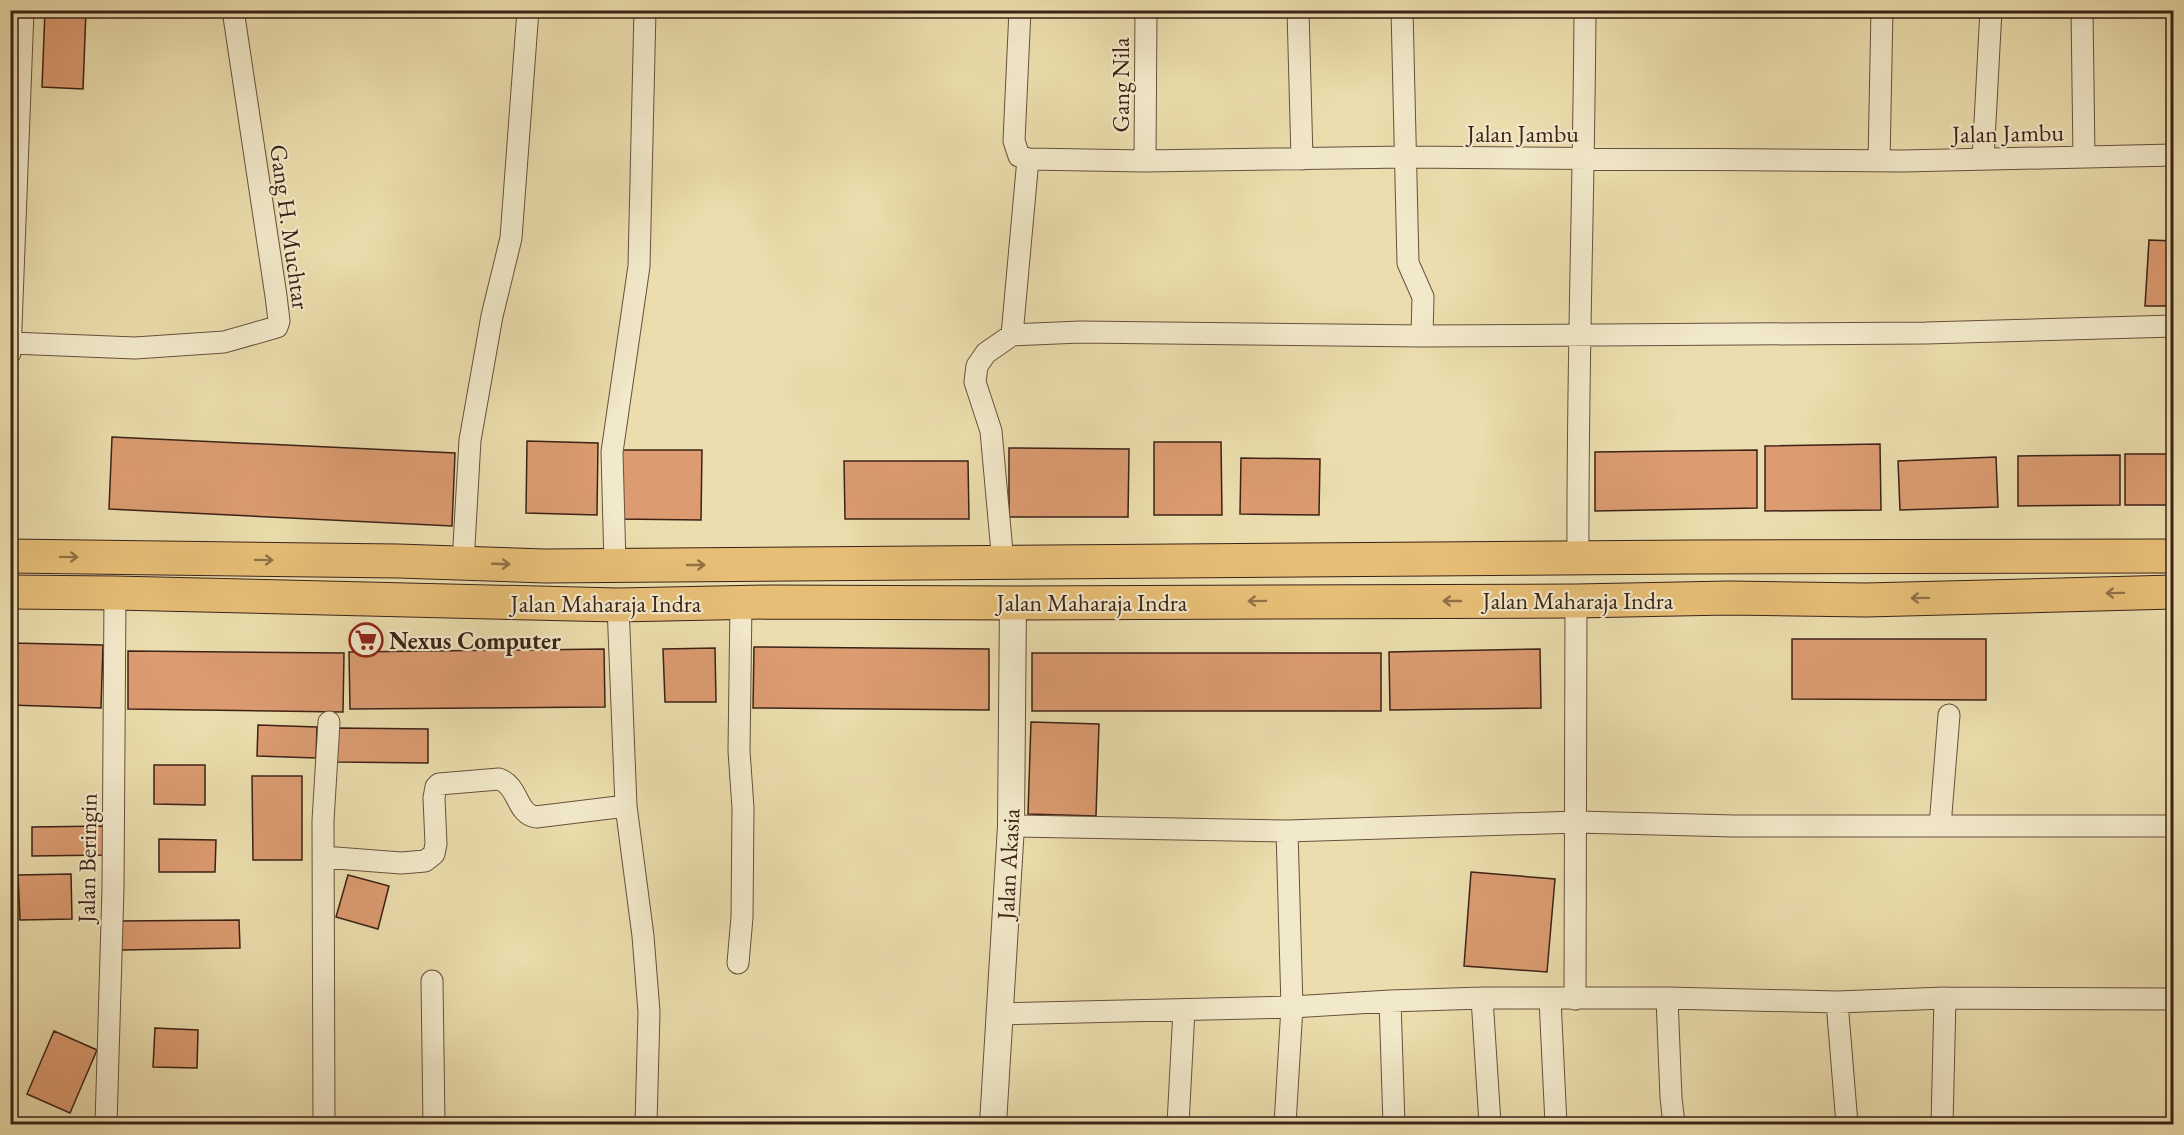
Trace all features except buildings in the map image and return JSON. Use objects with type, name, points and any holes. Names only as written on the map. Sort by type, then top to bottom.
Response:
[{"type":"highway","name":"Jalan Maharaja Indra","points":[[10,556],[615,565],[2174,556]]},
{"type":"highway","points":[[1729,598],[1730,557]]},
{"type":"highway","points":[[396,600],[398,561]]},
{"type":"highway","name":"Jalan Maharaja Indra","points":[[10,592],[115,592],[618,605],[741,602],[1576,601],[1729,598],[1866,600],[2174,592]]},
{"type":"street","points":[[10,353],[23,10]]},
{"type":"street","name":"Gang H. Muchtar","points":[[11,343],[146,347],[224,342],[276,327],[279,321],[276,296],[233,10]]},
{"type":"street","points":[[463,563],[470,440],[492,316],[511,238],[528,10]]},
{"type":"street","points":[[615,565],[612,452],[639,266],[645,10]]},
{"type":"street","points":[[1016,334],[1028,159],[1019,156],[1014,141],[1020,10]]},
{"type":"street","name":"Gang Nila","points":[[1145,161],[1146,10]]},
{"type":"street","points":[[1298,10],[1302,159]]},
{"type":"street","points":[[1402,10],[1408,263],[1423,297],[1422,336]]},
{"type":"street","points":[[1578,558],[1585,10]]},
{"type":"street","points":[[1879,161],[1882,10]]},
{"type":"street","points":[[1983,159],[1991,10]]},
{"type":"street","points":[[2082,10],[2084,157]]},
{"type":"street","name":"Jalan Jambu","points":[[1028,159],[1145,161],[1405,157],[1879,161],[2174,155]]},
{"type":"street","points":[[1003,563],[991,431],[978,397],[975,382],[977,366],[986,353],[1016,334],[1080,332],[1422,336],[1926,333],[2174,326]]},
{"type":"street","name":"Jalan Beringin","points":[[106,1125],[113,888],[115,592]]},
{"type":"street","points":[[1575,999],[1576,601]]},
{"type":"street","points":[[738,963],[742,917],[743,829],[740,752],[741,602]]},
{"type":"street","name":"Jalan Akasia","points":[[993,1125],[1011,826],[1013,603]]},
{"type":"street","points":[[618,605],[626,806],[643,936],[649,1012],[646,1125]]},
{"type":"street","points":[[1940,826],[1949,714]]},
{"type":"street","points":[[324,1125],[323,821],[329,722]]},
{"type":"street","points":[[323,857],[401,863],[425,861],[434,854],[436,844],[434,798],[436,787],[439,784],[500,779],[507,782],[514,791],[528,816],[536,817],[626,806]]},
{"type":"street","points":[[1011,826],[1287,831],[1577,822],[1734,826],[2174,826]]},
{"type":"street","points":[[1285,1125],[1292,1007],[1287,831]]},
{"type":"street","points":[[432,981],[434,1125]]},
{"type":"street","points":[[999,1014],[1292,1007],[1482,998],[1667,998],[1837,1002],[1945,998],[2174,999]]},
{"type":"street","points":[[1482,998],[1490,1125]]},
{"type":"street","points":[[1667,998],[1674,1125]]},
{"type":"street","points":[[1942,1125],[1945,998]]},
{"type":"street","points":[[1550,999],[1556,1125]]},
{"type":"street","points":[[1390,1001],[1394,1125]]},
{"type":"street","points":[[1837,1002],[1847,1125]]},
{"type":"street","points":[[1178,1125],[1184,1010]]},
{"type":"place","name":"Nexus Computer","points":[[366,640]]}]
